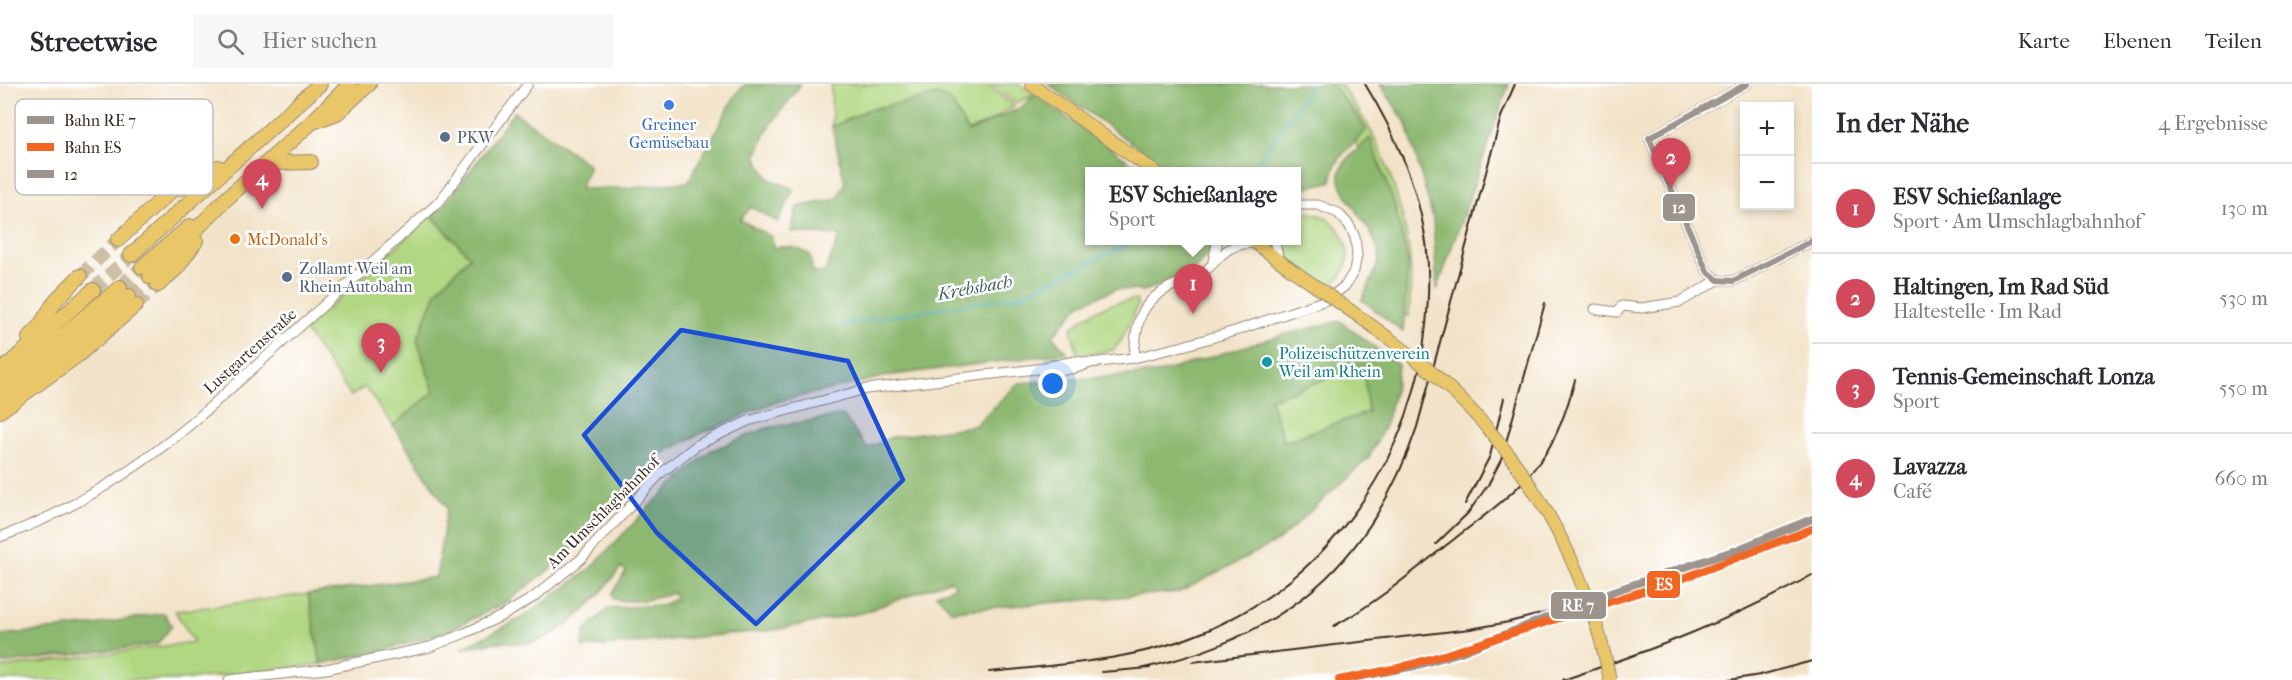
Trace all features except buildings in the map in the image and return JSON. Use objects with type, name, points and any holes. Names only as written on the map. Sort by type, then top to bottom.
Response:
[{"type":"highway","points":[[213,181],[320,84]]},
{"type":"highway","points":[[150,276],[225,200],[311,123],[350,84]]},
{"type":"highway","points":[[311,123],[337,113],[369,84]]},
{"type":"highway","points":[[213,171],[255,143]]},
{"type":"highway","points":[[261,168],[279,163],[311,162]]},
{"type":"highway","points":[[118,240],[167,195]]},
{"type":"highway","points":[[131,255],[197,195]]},
{"type":"highway","points":[[15,360],[24,343],[37,330],[57,300],[80,276]]},
{"type":"highway","points":[[0,372],[93,290]]},
{"type":"highway","points":[[0,384],[62,336],[128,296]]},
{"type":"highway","points":[[0,397],[71,346],[128,296]]},
{"type":"highway","points":[[0,411],[78,355],[128,296]]},
{"type":"main road","points":[[1031,84],[1149,167]]},
{"type":"main road","points":[[1256,245],[1422,364],[1469,408],[1506,451],[1544,506],[1572,561],[1601,640],[1610,680]]},
{"type":"street","name":"Lustgartenstraße","points":[[0,537],[47,519],[95,493],[158,452],[191,424],[439,202],[528,84]]},
{"type":"street","points":[[1718,280],[1707,271],[1649,138],[1747,84]]},
{"type":"street","name":"Am Umschlagbahnhof","points":[[229,680],[326,669],[376,659],[430,647],[488,623],[526,602],[569,569],[661,473],[688,452],[716,435],[748,421],[866,389],[1036,369],[1075,361],[1090,363],[1134,358],[1184,346],[1316,305],[1340,291],[1350,279],[1356,263],[1357,245],[1352,231],[1338,213],[1328,208],[1301,205]]},
{"type":"street","points":[[1595,309],[1617,312],[1622,306],[1642,308],[1680,302],[1718,280],[1733,281],[1812,241]]},
{"type":"street","points":[[1213,262],[1217,245]]},
{"type":"street","points":[[1134,358],[1135,330],[1149,302],[1172,286],[1199,276],[1213,262],[1233,246],[1238,245]]},
{"type":"street","points":[[1275,245],[1279,261]]},
{"type":"highlighted area","points":[[681,330],[848,361],[903,480],[756,624],[657,533],[584,435]]},
{"type":"green space","points":[[745,84],[801,84],[767,130],[756,156],[769,179],[794,189],[778,222],[751,207],[740,220],[772,237],[773,248],[793,247],[810,255],[813,273],[824,273],[840,236],[791,232],[797,207],[837,199],[845,183],[832,127],[867,110],[938,95],[951,101],[968,132],[1020,108],[1035,95],[1137,167],[1085,167],[1085,245],[1211,245],[1211,250],[1198,266],[1183,276],[1144,291],[1116,289],[1080,304],[1053,336],[1067,353],[892,375],[772,403],[700,434],[660,455],[562,560],[508,601],[448,631],[385,650],[321,664],[308,594],[436,577],[447,508],[393,426],[434,392],[417,340],[437,290],[470,257],[431,215],[450,198],[514,112],[589,165],[580,189],[626,188],[688,182],[735,96]]},
{"type":"green space","points":[[831,84],[987,84],[1014,106],[993,120],[967,132],[951,101],[867,110],[832,127]]},
{"type":"green space","points":[[992,84],[1019,84],[1035,95],[1015,103]]},
{"type":"green space","points":[[1048,84],[1331,84],[1366,130],[1339,160],[1331,182],[1301,188],[1301,167],[1166,167]]},
{"type":"green space","points":[[1331,84],[1340,84],[1363,118],[1375,139],[1392,182],[1402,214],[1410,260],[1409,316],[1403,314],[1408,262],[1394,203],[1370,139],[1359,149],[1355,142],[1366,130]]},
{"type":"green space","points":[[1380,84],[1509,84],[1437,290],[1433,218],[1407,124]]},
{"type":"green space","points":[[1370,138],[1394,203],[1408,262],[1403,332],[1362,300],[1379,257],[1372,235],[1349,199],[1340,178],[1341,169],[1346,160]]},
{"type":"green space","points":[[1301,213],[1312,213],[1326,218],[1337,227],[1345,240],[1348,254],[1346,266],[1331,286],[1293,262],[1281,249],[1280,245],[1301,245]]},
{"type":"green space","points":[[431,215],[470,257],[437,290],[417,340],[434,392],[393,426],[365,387],[351,396],[301,325],[318,311],[327,310]]},
{"type":"green space","points":[[1136,300],[1138,305],[1121,341],[1113,350],[1078,356],[1071,329],[1085,317],[1101,309]]},
{"type":"green space","points":[[1340,321],[1398,365],[1395,389],[1386,423],[1369,457],[1278,541],[1180,592],[952,611],[936,594],[955,587],[951,580],[862,613],[774,630],[582,648],[585,630],[609,608],[662,605],[676,599],[673,593],[644,600],[614,599],[612,594],[626,571],[621,567],[582,613],[544,639],[527,644],[497,642],[461,649],[520,619],[590,569],[651,505],[710,451],[767,428],[843,415],[867,448],[892,437],[974,426],[1019,383],[1159,373],[1282,335]],"holes":[[[1363,366],[1368,412],[1284,442],[1270,399]]]},
{"type":"green space","points":[[1363,365],[1368,412],[1284,442],[1270,399]]},
{"type":"green space","points":[[308,594],[321,664],[182,680],[0,680],[0,668],[194,642],[175,611]]},
{"type":"green space","points":[[164,613],[172,626],[157,644],[0,664],[0,635],[88,626]]},
{"type":"waterway","name":"Krebsbach","points":[[1254,167],[1312,84]]},
{"type":"waterway","name":"Krebsbach","points":[[842,324],[1018,296],[1127,245]]},
{"type":"tunnel","points":[[80,276],[118,240]]},
{"type":"tunnel","points":[[93,290],[131,255]]},
{"type":"tunnel","points":[[120,287],[142,267]]},
{"type":"tunnel","points":[[129,296],[150,277]]},
{"type":"tunnel","points":[[136,305],[158,285]]},
{"type":"railway","points":[[989,672],[1079,663],[1138,653],[1167,645],[1223,623],[1264,599],[1302,571],[1335,537],[1363,500],[1387,460],[1405,417],[1419,372],[1428,301],[1426,242],[1415,191],[1394,136],[1365,84]]},
{"type":"railway","points":[[1144,668],[1194,654],[1239,637],[1280,614],[1316,587],[1347,555],[1375,518],[1398,475],[1417,427],[1501,117],[1515,84]]},
{"type":"railway","points":[[1436,544],[1468,513],[1488,485],[1501,460],[1545,303]]},
{"type":"railway","points":[[1334,626],[1395,586],[1519,486],[1551,445],[1565,413],[1575,380]]},
{"type":"railway","points":[[1465,504],[1490,456],[1504,398]]},
{"type":"railway","points":[[1563,680],[1690,634],[1812,575]]},
{"type":"railway","points":[[1192,662],[1470,629],[1552,611]]},
{"type":"railway","points":[[1729,680],[1760,675],[1812,661]]},
{"type":"railway","points":[[1102,672],[1150,668]]},
{"type":"transit line","name":"12","points":[[1747,84],[1649,138],[1707,271],[1718,280],[1733,281],[1812,241]]},
{"type":"transit line","points":[[1341,680],[1415,666],[1461,652],[1614,591],[1739,549],[1812,519]]},
{"type":"rail line","name":"ES","points":[[1339,680],[1398,668],[1447,654],[1684,578],[1812,529]]},
{"type":"place","name":"Greiner Gemüsebau","points":[[669,105]]},
{"type":"place","name":"PKW","points":[[445,137]]},
{"type":"place","name":"Haltingen, Im Rad Süd","points":[[1671,188]]},
{"type":"place","name":"Lavazza","points":[[262,209]]},
{"type":"place","name":"McDonald's","points":[[235,239]]},
{"type":"place","name":"Zollamt Weil am Rhein-Autobahn","points":[[287,277]]},
{"type":"place","name":"ESV Schießanlage","points":[[1193,314]]},
{"type":"place","name":"Polizeischützenverein Weil am Rhein","points":[[1267,362]]},
{"type":"place","name":"Tennis-Gemeinschaft Lonza","points":[[381,373]]}]
